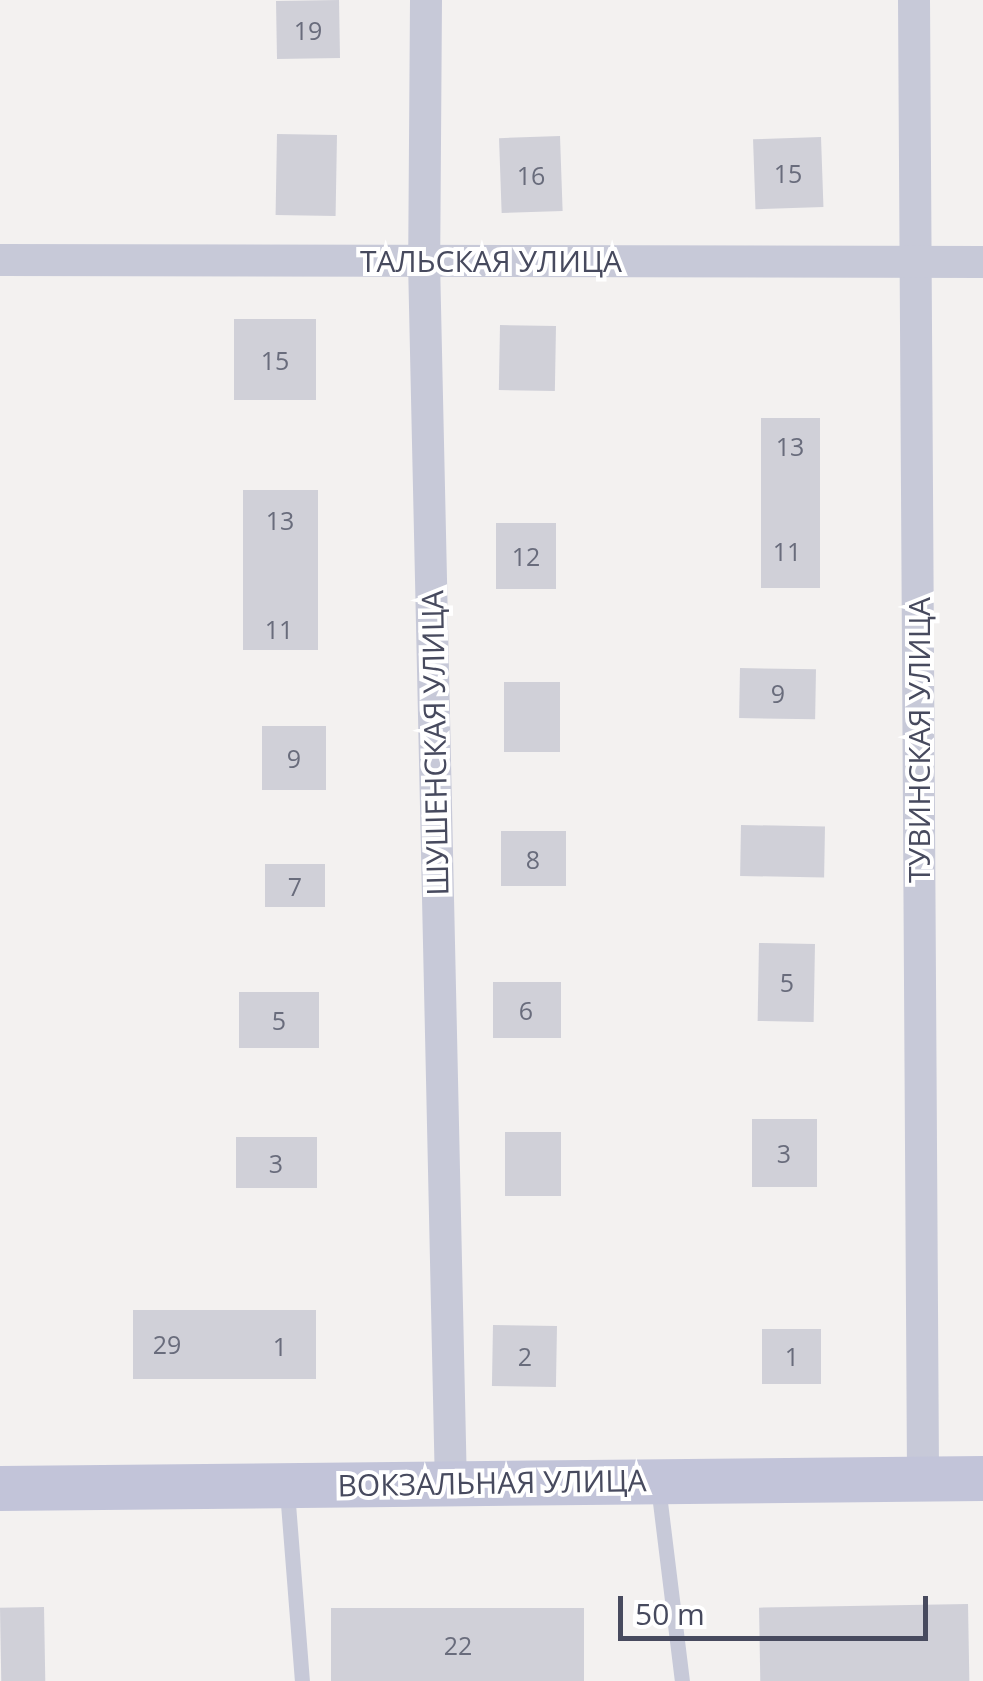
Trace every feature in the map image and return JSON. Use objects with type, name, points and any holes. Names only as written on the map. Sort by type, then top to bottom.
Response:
[{"type":"street","name":"ШУШЕНСКАЯ УЛИЦА","points":[[426,0],[424,261],[451,1486]]},
{"type":"street","name":"ТУВИНСКАЯ УЛИЦА","points":[[914,0],[923,1480]]},
{"type":"street","name":"ТАЛЬСКАЯ УЛИЦА","points":[[0,260],[983,262]]},
{"type":"street","name":"ВОКЗАЛЬНАЯ УЛИЦА","points":[[0,1488],[983,1478]]},
{"type":"lane","points":[[657,1479],[682,1681]]},
{"type":"lane","points":[[286,1486],[302,1681]]},
{"type":"building","points":[[339,0],[340,58],[277,59],[276,1]]},
{"type":"building","points":[[277,134],[337,135],[336,216],[276,215]]},
{"type":"building","points":[[560,136],[563,211],[502,213],[499,138]]},
{"type":"building","points":[[821,137],[823,207],[755,209],[753,139]]},
{"type":"building","points":[[234,319],[316,319],[316,400],[234,400]]},
{"type":"building","points":[[500,325],[556,326],[555,391],[499,390]]},
{"type":"building","points":[[761,418],[820,418],[820,588],[761,588]]},
{"type":"building","points":[[243,490],[318,490],[318,650],[243,650]]},
{"type":"building","points":[[496,523],[556,523],[556,589],[496,589]]},
{"type":"building","points":[[740,668],[816,669],[815,719],[739,718]]},
{"type":"building","points":[[504,682],[560,682],[560,752],[504,752]]},
{"type":"building","points":[[262,726],[326,726],[326,790],[262,790]]},
{"type":"building","points":[[741,825],[825,826],[824,877],[740,876]]},
{"type":"building","points":[[501,831],[566,831],[566,886],[501,886]]},
{"type":"building","points":[[265,864],[325,864],[325,907],[265,907]]},
{"type":"building","points":[[759,943],[815,944],[814,1022],[758,1021]]},
{"type":"building","points":[[493,982],[561,982],[561,1038],[493,1038]]},
{"type":"building","points":[[239,992],[319,992],[319,1048],[239,1048]]},
{"type":"building","points":[[752,1119],[817,1119],[817,1187],[752,1187]]},
{"type":"building","points":[[505,1132],[561,1132],[561,1196],[505,1196]]},
{"type":"building","points":[[236,1137],[317,1137],[317,1188],[236,1188]]},
{"type":"building","points":[[133,1310],[316,1310],[316,1379],[133,1379]]},
{"type":"building","points":[[493,1325],[557,1326],[556,1387],[492,1386]]},
{"type":"building","points":[[762,1329],[821,1329],[821,1384],[762,1384]]},
{"type":"building","points":[[968,1604],[969,1681],[760,1681],[759,1608]]},
{"type":"building","points":[[44,1607],[45,1681],[1,1681],[0,1608]]},
{"type":"building","points":[[331,1608],[584,1608],[584,1681],[331,1681]]}]
